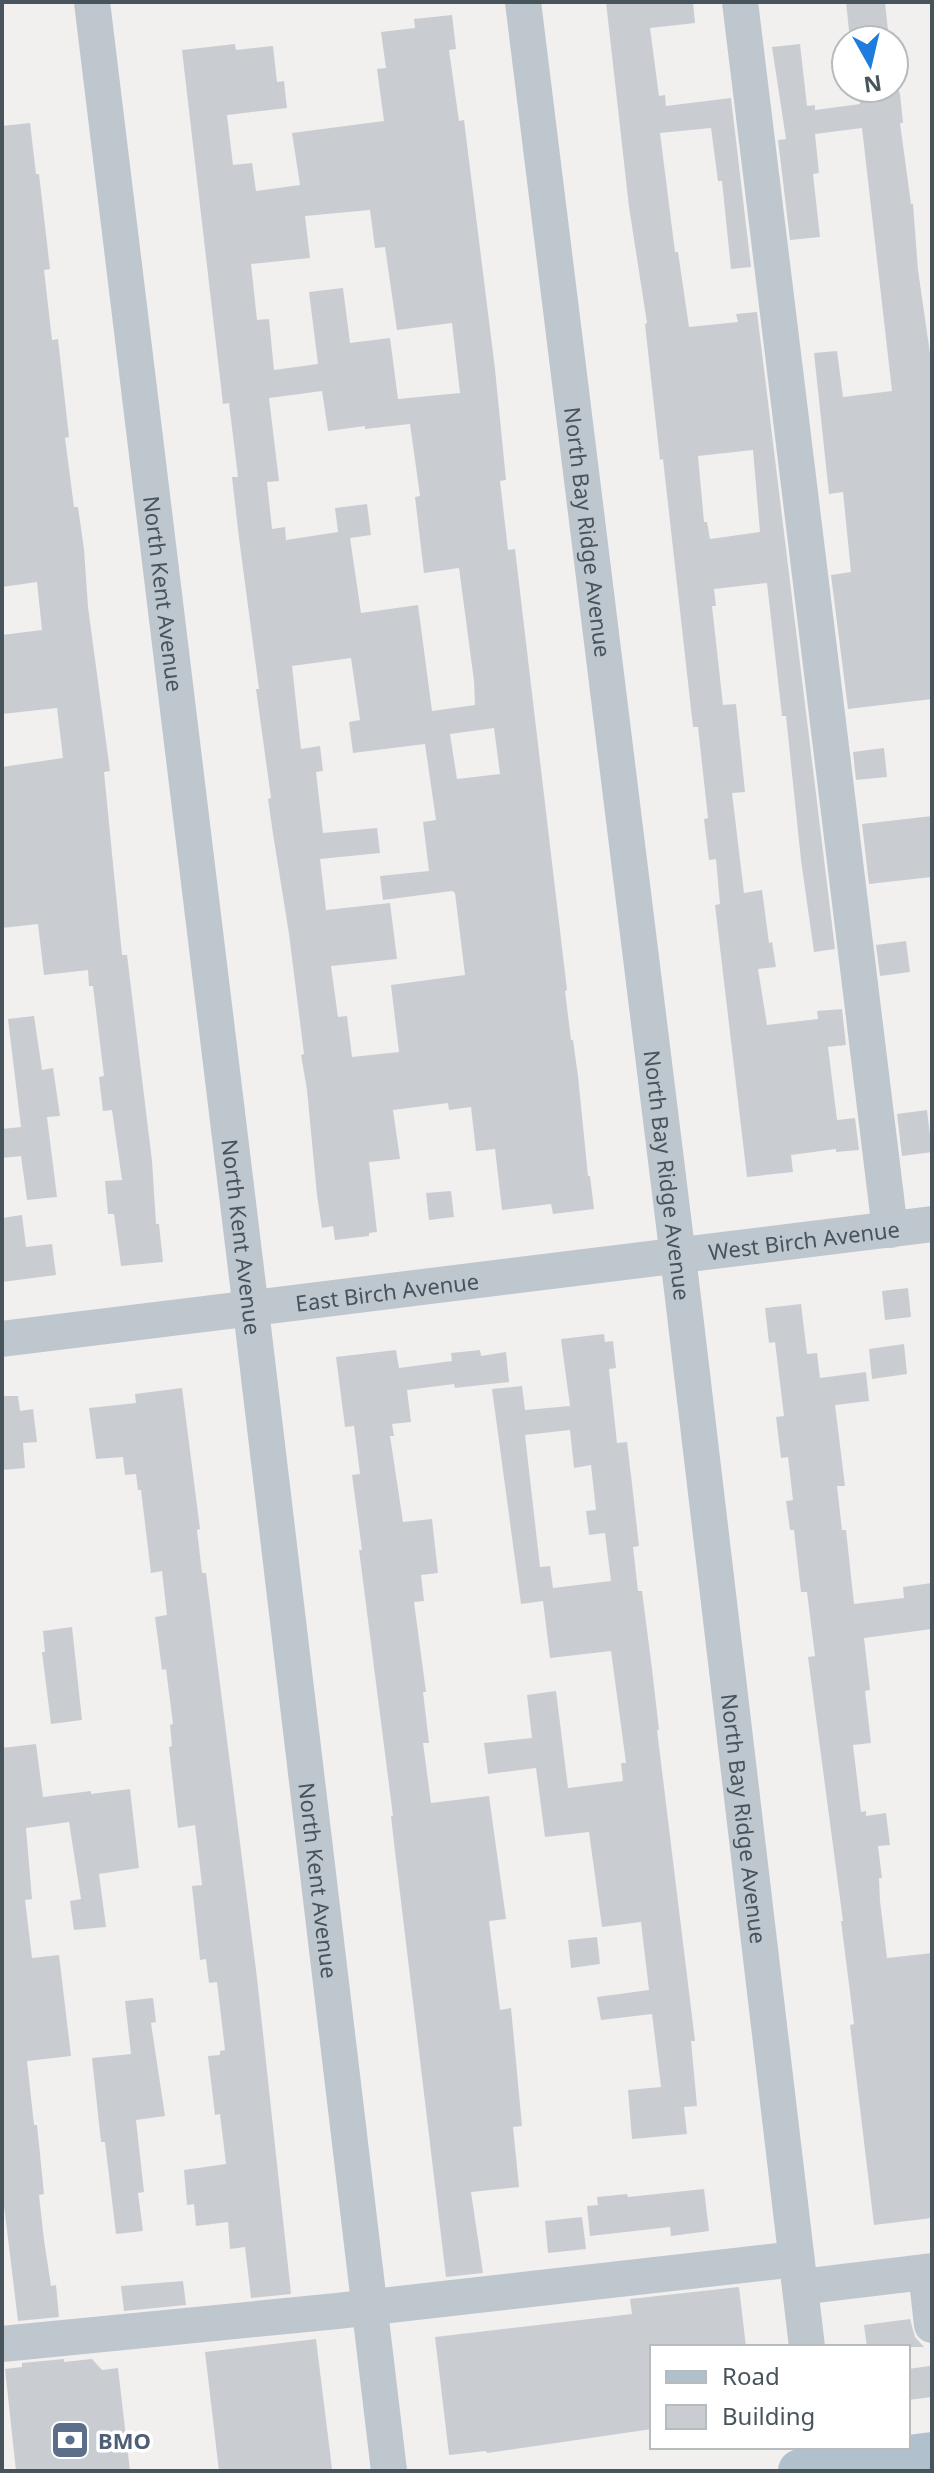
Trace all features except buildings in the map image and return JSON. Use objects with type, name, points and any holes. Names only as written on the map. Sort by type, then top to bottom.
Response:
[{"type":"main road","points":[[816,2464],[932,2454]]},
{"type":"street","name":"North Kent Avenue","points":[[92,2],[389,2471]]},
{"type":"street","name":"North Bay Ridge Avenue","points":[[523,2],[678,1256],[807,2345]]},
{"type":"street","points":[[740,2],[890,1230]]},
{"type":"street","name":"West Birch Avenue","points":[[678,1256],[932,1224]]},
{"type":"street","name":"East Birch Avenue","points":[[2,1339],[678,1256]]},
{"type":"street","points":[[2,2344],[368,2308],[798,2273],[929,2271],[932,2325]]},
{"type":"place","name":"BMO","points":[[70,2440]]}]
